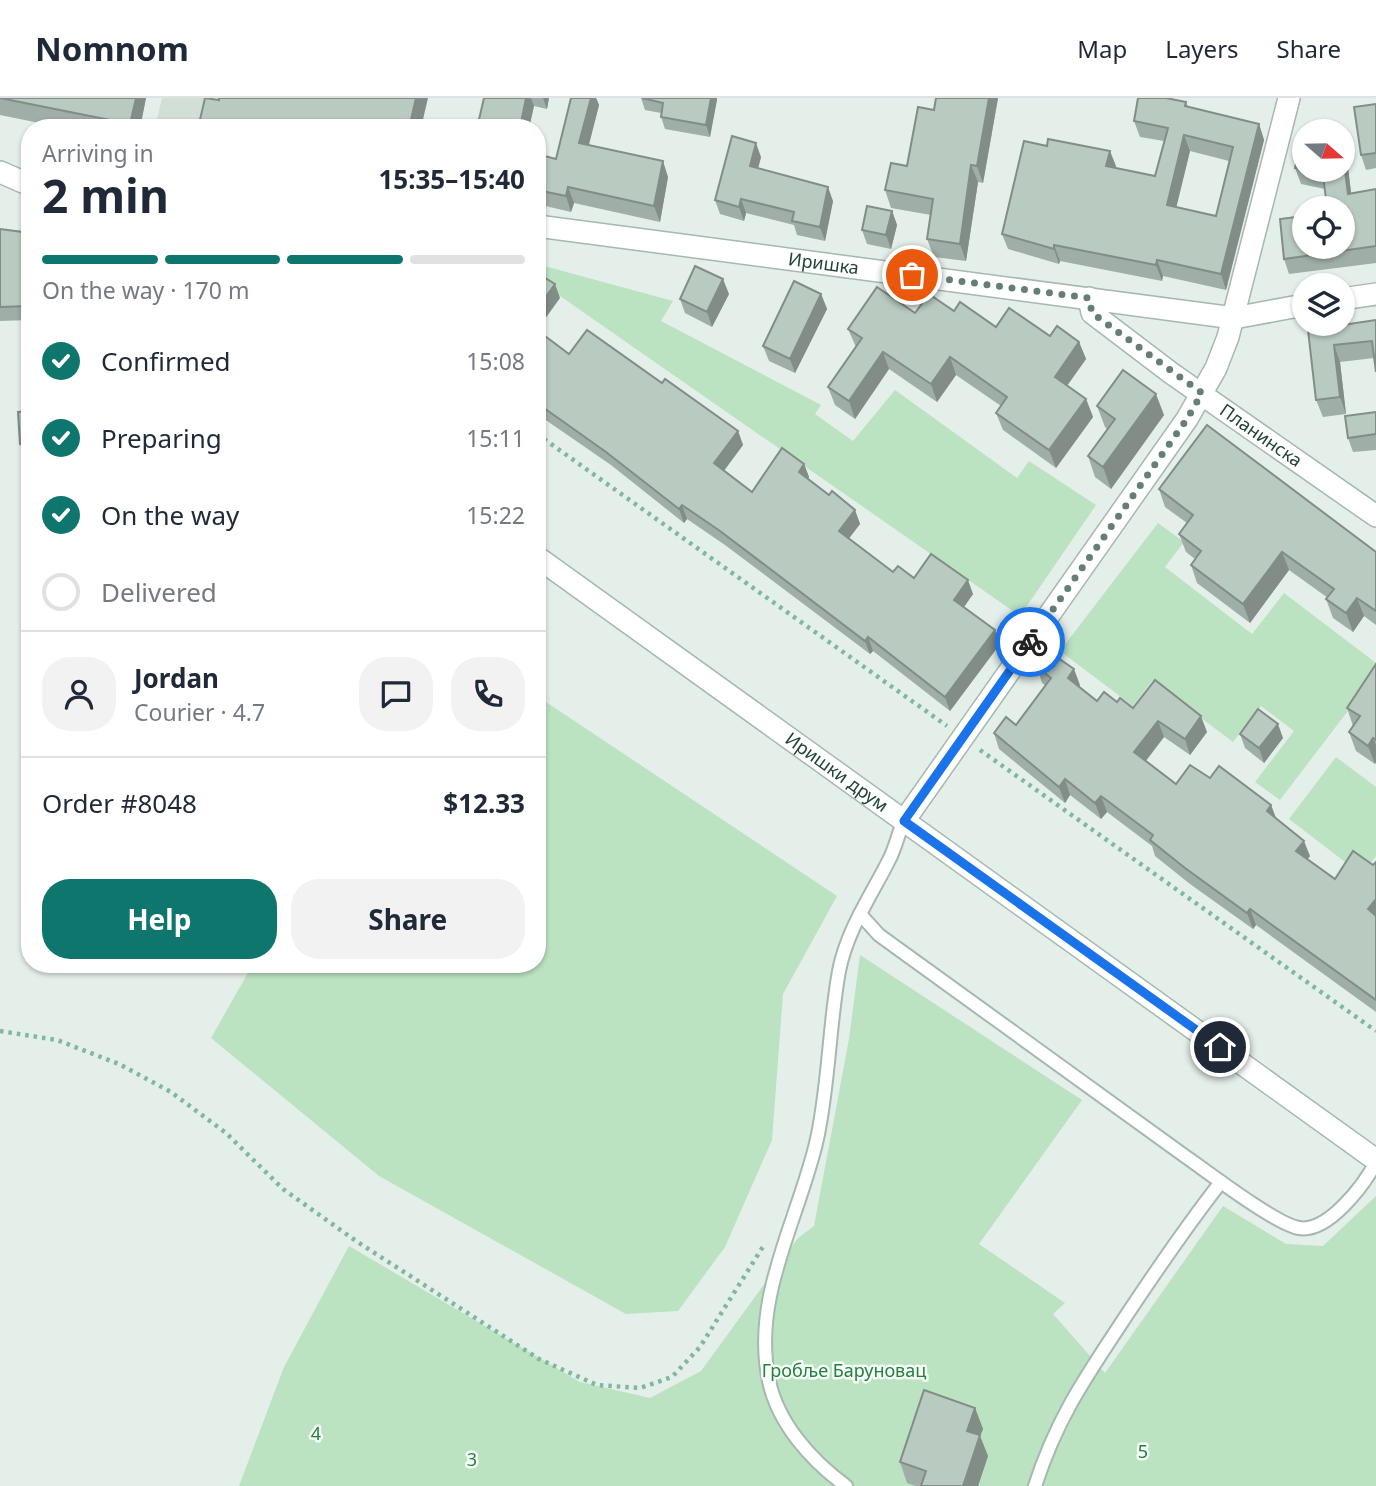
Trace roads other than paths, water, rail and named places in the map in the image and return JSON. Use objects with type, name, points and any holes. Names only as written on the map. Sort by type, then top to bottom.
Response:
[{"type":"street","points":[[904,821],[1187,419],[1202,393],[1221,354],[1234,318],[1289,98]]},
{"type":"street","points":[[0,172],[21,181]]},
{"type":"street","name":"Иришка","points":[[546,227],[1234,318],[1292,307]]},
{"type":"street","points":[[1355,297],[1376,294]]},
{"type":"street","name":"Планинска","points":[[1089,298],[1092,313],[1376,516]]},
{"type":"street","name":"Иришки друм","points":[[546,563],[1376,1161]]},
{"type":"lane","points":[[846,1486],[805,1449],[779,1408],[769,1384],[765,1359],[768,1300],[789,1224],[817,1140],[839,969],[852,930],[889,861],[904,821]]},
{"type":"lane","points":[[860,914],[879,935],[1221,1182],[1283,1221],[1298,1228],[1317,1227],[1329,1220],[1376,1161]]},
{"type":"lane","points":[[1035,1486],[1050,1440],[1089,1370],[1186,1226],[1221,1182]]},
{"type":"park label","name":"Гробље Баруновац","points":[[844,1371]]},
{"type":"park label","name":"4","points":[[316,1434]]},
{"type":"park label","name":"5","points":[[1143,1452]]},
{"type":"park label","name":"3","points":[[472,1460]]}]
